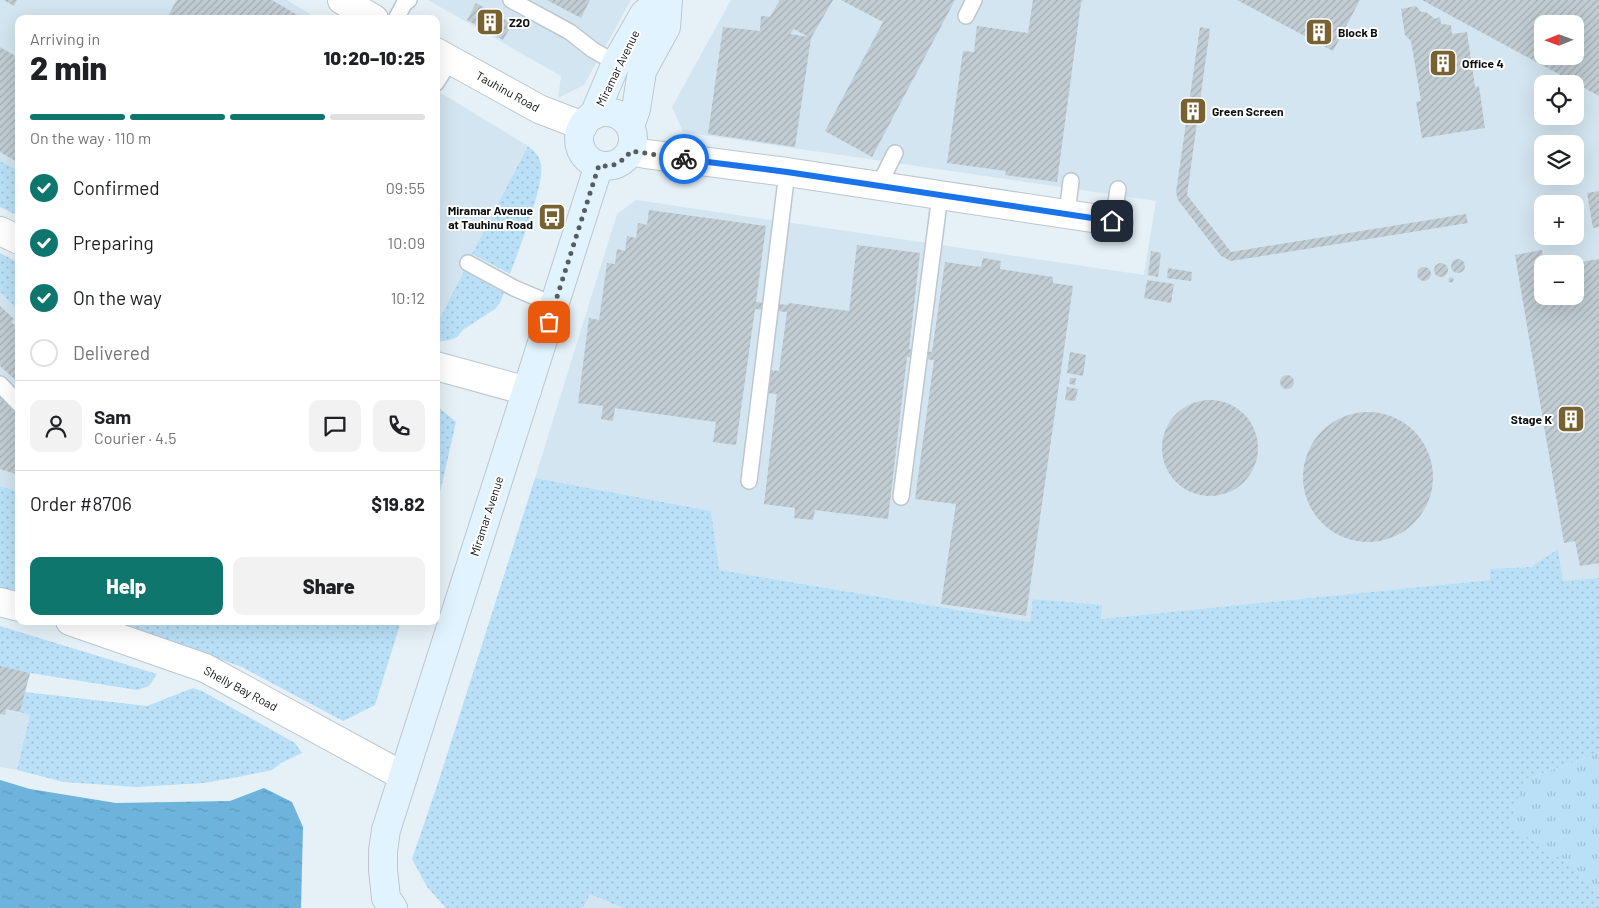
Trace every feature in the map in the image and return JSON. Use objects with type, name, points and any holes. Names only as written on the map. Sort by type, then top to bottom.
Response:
[{"type":"main road","name":"Miramar Avenue","points":[[588,121],[616,62],[644,14],[662,0]]},
{"type":"main road","name":"Miramar Avenue","points":[[631,138],[642,71],[666,27],[668,0]]},
{"type":"main road","points":[[604,112],[614,113],[623,118],[631,138],[621,162],[613,165],[599,165],[588,158],[582,151],[580,142],[588,121],[604,112]]},
{"type":"main road","name":"Miramar Avenue","points":[[393,908],[386,898],[383,870],[386,830],[599,165]]},
{"type":"street","points":[[342,0],[367,15]]},
{"type":"street","name":"Tauhinu Road","points":[[443,56],[539,109],[588,121]]},
{"type":"street","points":[[631,138],[650,155],[787,172],[1116,221]]},
{"type":"street","points":[[0,231],[15,238]]},
{"type":"street","points":[[440,367],[527,391]]},
{"type":"street","points":[[0,602],[15,606]]},
{"type":"street","name":"Shelly Bay Road","points":[[81,625],[205,668],[403,776]]},
{"type":"lane","points":[[398,15],[404,4],[409,0]]},
{"type":"lane","points":[[511,0],[570,32],[593,50],[616,62]]},
{"type":"lane","points":[[966,16],[974,0]]},
{"type":"lane","points":[[880,186],[895,153]]},
{"type":"lane","points":[[750,482],[787,172]]},
{"type":"lane","points":[[1067,214],[1071,182]]},
{"type":"lane","points":[[1116,221],[1118,189]]},
{"type":"lane","points":[[901,497],[940,195]]},
{"type":"lane","points":[[468,263],[514,288],[554,305]]},
{"type":"lane","points":[[0,384],[15,400]]},
{"type":"shaded area","points":[[0,0],[287,0],[311,15],[15,15],[15,169],[0,161]]},
{"type":"shaded area","points":[[428,0],[631,0],[584,85],[558,98],[561,76]]},
{"type":"shaded area","points":[[731,0],[1599,0],[1599,578],[1563,582],[1558,549],[1531,567],[1490,570],[1491,580],[1101,619],[1102,606],[1034,599],[1030,622],[718,570],[711,511],[535,478],[617,214],[636,200],[1144,275],[1156,201],[683,132],[672,107]]},
{"type":"shaded area","points":[[440,92],[528,146],[440,316]]},
{"type":"shaded area","points":[[0,292],[15,307],[15,491],[0,486]]},
{"type":"shaded area","points":[[0,666],[30,673],[20,712],[30,715],[17,770],[0,767]]},
{"type":"shaded area","points":[[590,894],[621,908],[583,908]]},
{"type":"green space","points":[[528,146],[539,159],[541,174],[535,202],[510,274],[472,254]]},
{"type":"green space","points":[[0,161],[15,169],[15,214],[0,207]]},
{"type":"green space","points":[[0,253],[15,261],[15,307],[0,292]]},
{"type":"green space","points":[[464,271],[504,293],[495,309],[464,329],[457,337],[450,340],[440,341],[441,316]]},
{"type":"green space","points":[[440,408],[456,422],[440,492]]},
{"type":"green space","points":[[535,478],[711,511],[719,570],[1030,622],[1033,599],[1102,605],[1101,619],[1490,580],[1490,569],[1531,567],[1558,549],[1563,581],[1599,578],[1599,753],[1524,780],[1571,864],[1599,890],[1599,908],[622,908],[590,894],[583,908],[446,908],[427,887],[412,859]]},
{"type":"green space","points":[[0,486],[15,491],[15,593],[0,588]]},
{"type":"green space","points":[[124,625],[400,625],[375,705],[343,721],[242,667]]},
{"type":"green space","points":[[0,626],[157,674],[149,686],[137,690],[30,673],[0,666]]},
{"type":"green space","points":[[193,688],[202,691],[295,743],[302,753],[281,763],[272,770],[204,783],[136,787],[64,782],[17,770],[30,715],[20,712],[25,692],[147,706]]},
{"type":"green space","points":[[1599,753],[1599,890],[1575,868],[1509,826],[1524,780]]},
{"type":"water","points":[[0,780],[30,789],[116,803],[230,801],[264,788],[292,802],[303,827],[301,908],[0,908]]},
{"type":"building","points":[[4,0],[17,0],[14,6]]},
{"type":"building","points":[[177,0],[272,0],[297,15],[168,15]]},
{"type":"building","points":[[547,0],[590,0],[581,18]]},
{"type":"building","points":[[780,0],[833,0],[811,38],[795,147],[708,134],[723,27],[760,31],[761,16],[770,17]],"holes":[[[794,29],[808,37],[790,34]]]},
{"type":"building","points":[[841,0],[955,0],[872,157],[825,131],[883,22]]},
{"type":"building","points":[[1033,0],[1083,0],[1081,3],[1057,182],[1005,175],[1006,171],[947,163],[963,51],[974,52],[977,26],[1028,33]]},
{"type":"building","name":"Block B","points":[[1237,0],[1360,0],[1333,51]]},
{"type":"building","points":[[1422,0],[1599,0],[1599,96],[1584,88],[1584,75],[1560,75],[1542,65],[1584,65],[1584,15],[1534,15],[1534,61]]},
{"type":"building","name":"Z2O","points":[[476,3],[512,24],[503,40],[467,20]]},
{"type":"building","name":"Office 4","points":[[1416,6],[1421,12],[1426,12],[1435,19],[1440,17],[1441,24],[1451,25],[1452,34],[1467,32],[1475,87],[1479,86],[1485,128],[1422,138],[1416,102],[1421,101],[1411,41],[1405,35],[1401,9]]},
{"type":"building","name":"Green Screen","points":[[1200,27],[1210,29],[1187,195],[1231,252],[1466,214],[1468,223],[1231,261],[1221,256],[1178,200],[1176,192]]},
{"type":"building","points":[[0,47],[15,56],[15,161],[0,152]]},
{"type":"building","points":[[1599,191],[1599,227],[1593,228],[1587,193]]},
{"type":"building","points":[[649,210],[766,226],[756,302],[788,305],[789,303],[849,311],[857,245],[920,253],[909,349],[932,352],[945,262],[981,267],[983,258],[1001,261],[1000,269],[1053,277],[1053,283],[1073,286],[1026,616],[941,604],[956,504],[915,499],[934,360],[907,357],[888,519],[815,510],[813,520],[794,518],[795,508],[764,504],[777,394],[766,393],[769,370],[779,371],[787,312],[755,309],[736,445],[713,442],[716,422],[615,408],[613,421],[601,419],[603,406],[578,403],[589,318],[599,320],[607,263],[615,264],[617,249],[625,251],[627,236],[636,238],[638,223],[647,225]]},
{"type":"building","name":"Stage K","points":[[1542,250],[1543,255],[1534,255],[1534,305],[1584,305],[1584,262],[1599,259],[1599,563],[1580,566],[1575,541],[1564,543],[1515,255]]},
{"type":"building","points":[[1151,251],[1161,253],[1158,277],[1148,275]]},
{"type":"building","points":[[1458,259],[1463,261],[1465,266],[1463,271],[1458,273],[1453,271],[1451,266],[1453,261]]},
{"type":"building","points":[[1441,263],[1446,265],[1448,270],[1446,275],[1441,277],[1436,275],[1434,270],[1436,265]]},
{"type":"building","points":[[1424,267],[1429,269],[1431,274],[1429,279],[1424,281],[1419,279],[1417,274],[1419,269]]},
{"type":"building","points":[[1168,268],[1192,272],[1191,281],[1167,278]]},
{"type":"building","points":[[1451,277],[1454,280],[1451,283],[1448,280]]},
{"type":"building","points":[[1147,280],[1174,284],[1171,303],[1144,298]]},
{"type":"building","points":[[0,306],[14,319],[11,322],[15,326],[15,379],[0,366]]},
{"type":"building","points":[[1070,352],[1086,355],[1083,376],[1067,373]]},
{"type":"building","points":[[1284,375],[1290,375],[1294,382],[1290,389],[1284,389],[1280,385],[1280,379]]},
{"type":"building","points":[[1070,378],[1076,378],[1075,385],[1069,384]]},
{"type":"building","points":[[1067,387],[1078,389],[1075,401],[1065,400]]},
{"type":"building","points":[[0,393],[15,406],[15,474],[0,469]]},
{"type":"building","points":[[1210,400],[1228,404],[1244,414],[1254,430],[1258,448],[1254,466],[1244,482],[1228,492],[1210,496],[1192,492],[1176,482],[1166,466],[1162,448],[1166,430],[1176,414],[1192,404]]},
{"type":"building","points":[[1368,412],[1381,413],[1393,417],[1414,431],[1428,452],[1432,464],[1432,490],[1428,502],[1414,523],[1393,537],[1381,541],[1368,542],[1355,541],[1343,537],[1322,523],[1308,502],[1304,490],[1303,477],[1304,464],[1308,452],[1322,431],[1343,417],[1355,413]]},
{"type":"building","points":[[0,666],[30,673],[20,712],[6,709],[5,715],[0,714]]},
{"type":"way so far","points":[[549,322],[599,165],[613,165],[621,162],[631,151],[684,159]]},
{"type":"place","name":"Z2O","points":[[490,22]]},
{"type":"place","name":"Block B","points":[[1319,32]]},
{"type":"place","name":"Office 4","points":[[1443,63]]},
{"type":"place","name":"Green Screen","points":[[1193,111]]},
{"type":"place","name":"Miramar Avenue at Tauhinu Road","points":[[552,217]]},
{"type":"place","name":"Stage K","points":[[1571,419]]},
{"type":"route","points":[[684,159],[787,172],[1112,221]]}]
